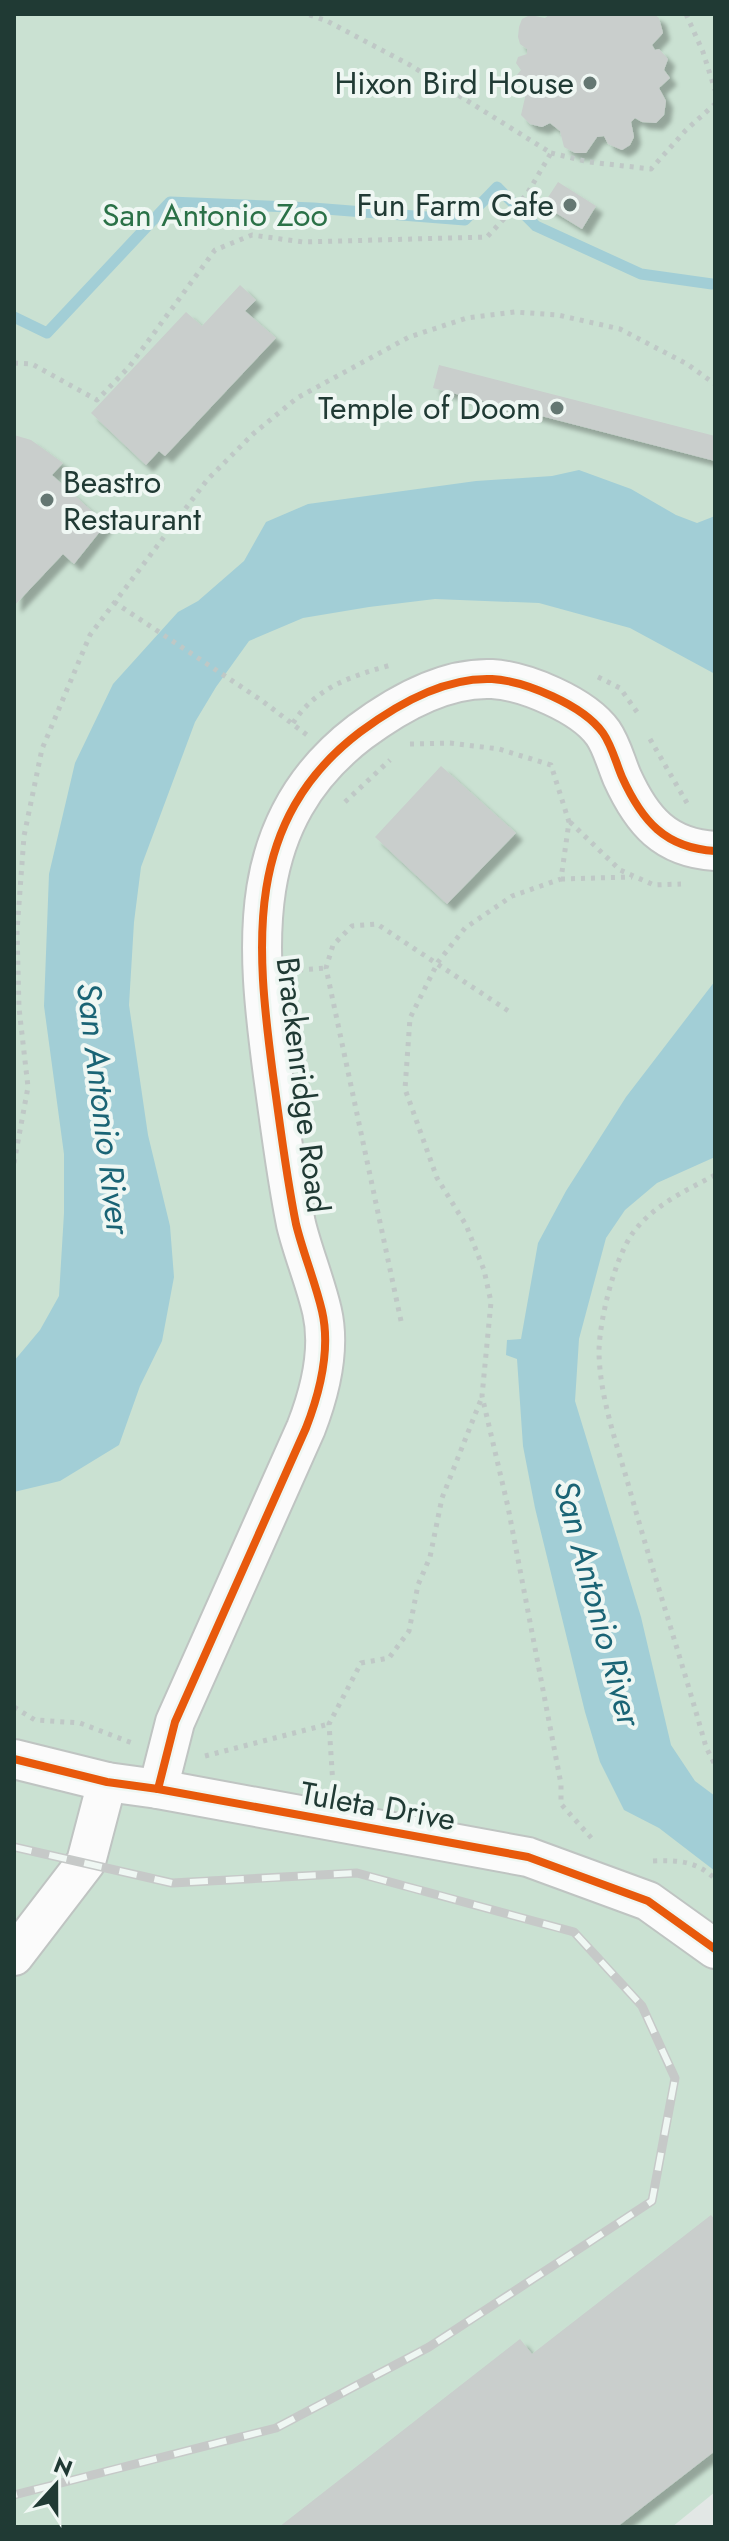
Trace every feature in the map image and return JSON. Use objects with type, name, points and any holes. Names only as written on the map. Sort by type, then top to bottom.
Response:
[{"type":"street","name":"Brackenridge Road","points":[[158,1789],[175,1722],[306,1428],[321,1377],[324,1350],[322,1312],[297,1226],[285,1159],[265,1016],[261,940],[265,890],[273,853],[294,808],[332,756],[381,717],[441,687],[475,679],[524,684],[583,714],[596,725],[605,736],[632,796],[656,829],[684,846],[715,851]]},
{"type":"street","name":"Tuleta Drive","points":[[14,1759],[107,1782],[528,1857],[648,1901],[715,1949]]},
{"type":"street","points":[[14,1956],[86,1862],[107,1782]]},
{"type":"path","points":[[307,14],[327,21],[410,65],[551,153],[589,162],[651,169],[686,130],[715,104]]},
{"type":"path","points":[[686,14],[715,90]]},
{"type":"path","points":[[14,363],[32,364],[97,400],[129,367],[215,250],[252,235],[303,242],[487,237],[527,194],[551,153]]},
{"type":"path","points":[[14,1163],[28,1087],[19,1008],[17,931],[24,836],[42,749],[90,635],[207,480],[253,434],[297,398],[409,337],[467,318],[515,312],[558,315],[620,329],[687,364],[715,384]]},
{"type":"path","points":[[114,602],[261,700],[332,756]]},
{"type":"path","points":[[407,744],[450,743],[499,749],[551,765],[569,822],[561,879]]},
{"type":"path","points":[[343,804],[397,754]]},
{"type":"path","points":[[569,822],[620,870],[654,885],[685,884]]},
{"type":"path","points":[[335,1823],[329,1724],[361,1663],[389,1658],[409,1631],[418,1585],[430,1557],[442,1498],[482,1396],[491,1302],[484,1270],[466,1225],[437,1178],[405,1089],[410,1018],[438,962],[465,928],[512,896],[561,879],[635,876]]},
{"type":"path","points":[[401,1321],[326,968],[333,945],[352,926],[377,924],[513,1014]]},
{"type":"path","points":[[290,970],[326,968]]},
{"type":"path","points":[[715,1175],[665,1202],[633,1234],[607,1300],[599,1349],[601,1378],[641,1533],[706,1747],[715,1765]]},
{"type":"path","points":[[482,1396],[508,1507],[561,1784],[561,1804],[597,1843]]},
{"type":"path","points":[[14,1707],[35,1720],[80,1723],[141,1746]]},
{"type":"path","points":[[205,1756],[329,1724]]},
{"type":"path","points":[[651,1862],[687,1862],[705,1869],[715,1879]]},
{"type":"green space","name":"San Antonio Zoo","points":[[14,14],[715,14],[715,2492],[672,2527],[14,2527]]},
{"type":"water","name":"San Antonio River","points":[[579,470],[631,489],[676,515],[697,523],[715,516],[715,674],[630,628],[539,603],[435,599],[369,607],[303,618],[249,641],[195,722],[141,867],[134,922],[129,1005],[148,1135],[170,1226],[174,1277],[162,1341],[140,1386],[119,1445],[60,1481],[14,1492],[14,1361],[40,1330],[59,1296],[64,1213],[64,1154],[44,1006],[49,874],[75,763],[113,684],[178,612],[198,601],[244,561],[266,522],[308,504],[476,481],[552,476]]},
{"type":"water","name":"San Antonio River","points":[[715,981],[715,1157],[657,1183],[625,1210],[606,1238],[579,1339],[575,1401],[641,1617],[671,1745],[695,1781],[715,1796],[715,1871],[659,1828],[624,1810],[600,1762],[535,1508],[523,1446],[517,1359],[506,1355],[507,1340],[521,1339],[538,1243],[566,1191],[626,1097]]},
{"type":"building","name":"Hixon Bird House","points":[[550,14],[654,14],[659,18],[663,33],[652,45],[668,59],[664,70],[670,78],[659,88],[666,101],[664,115],[656,123],[635,118],[631,122],[634,137],[630,145],[622,150],[608,144],[604,136],[597,137],[586,153],[575,153],[564,147],[560,131],[550,123],[542,127],[530,124],[521,115],[527,89],[516,84],[516,76],[521,70],[516,63],[518,57],[527,54],[527,49],[520,44],[519,27],[522,19],[530,15],[545,18]]},
{"type":"building","name":"Fun Farm Cafe","points":[[558,182],[596,206],[582,229],[543,205]]},
{"type":"building","points":[[240,285],[256,300],[245,311],[276,338],[165,456],[159,451],[146,465],[91,413],[186,312],[202,326]]},
{"type":"building","name":"Temple of Doom","points":[[439,365],[715,436],[715,461],[433,388]]},
{"type":"building","name":"Beastro Restaurant","points":[[14,435],[31,440],[63,463],[52,475],[106,524],[74,564],[63,554],[14,606]]},
{"type":"building","points":[[441,766],[516,833],[447,904],[375,837]]},
{"type":"building","points":[[711,2215],[715,2220],[715,2451],[617,2527],[279,2527],[520,2339],[532,2354]]},
{"type":"waterway","points":[[14,317],[47,333],[170,202],[313,208],[465,220],[497,187],[536,226],[641,274],[712,284]]},
{"type":"railway","points":[[14,1847],[172,1883],[357,1873],[574,1932],[642,2006],[675,2078],[652,2201],[429,2347],[276,2428],[14,2495]]},
{"type":"cycle path","points":[[158,1789],[175,1722],[306,1428],[323,1371],[324,1326],[292,1206],[263,980],[262,933],[266,888],[277,846],[295,805],[322,767],[360,732],[389,712],[439,688],[492,679],[520,684],[552,696],[582,713],[603,733],[630,793],[647,819],[669,838],[697,849],[715,851]]},
{"type":"cycle path","points":[[14,1759],[107,1782],[528,1857],[648,1901],[715,1949]]},
{"type":"place","name":"Hixon Bird House","points":[[590,83]]},
{"type":"place","name":"Fun Farm Cafe","points":[[570,205]]},
{"type":"place","name":"Temple of Doom","points":[[557,408]]},
{"type":"place","name":"Beastro Restaurant","points":[[47,500]]}]
